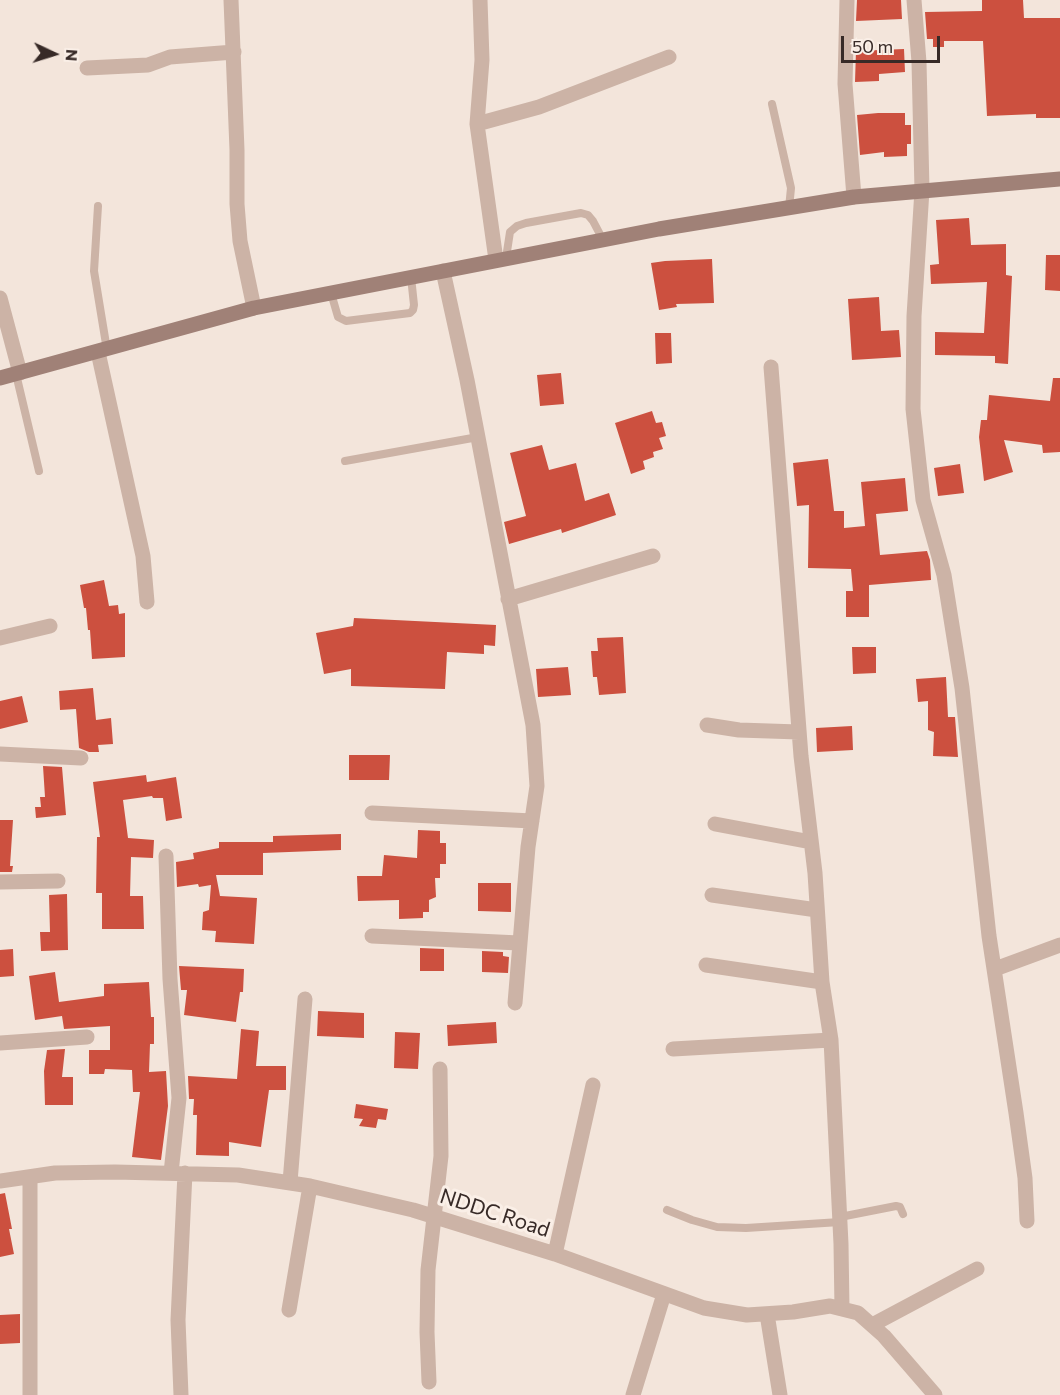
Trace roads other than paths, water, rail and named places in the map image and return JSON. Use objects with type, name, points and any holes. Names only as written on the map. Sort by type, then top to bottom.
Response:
[{"type":"street","points":[[231,0],[237,204],[240,241],[254,308]]},
{"type":"street","points":[[480,0],[482,60],[477,124],[501,259]]},
{"type":"street","points":[[847,0],[845,84],[854,197]]},
{"type":"street","points":[[914,0],[919,62],[922,190],[914,316],[913,409],[923,500],[944,575],[962,688],[988,925],[1016,1113],[1027,1221]]},
{"type":"street","points":[[87,68],[148,65],[170,57],[234,52]]},
{"type":"street","points":[[477,124],[539,107],[669,57]]},
{"type":"street","points":[[0,378],[254,308],[501,259],[854,197],[1060,179]]},
{"type":"street","points":[[443,271],[478,437],[533,725],[537,786],[519,943],[515,1003]]},
{"type":"street","points":[[0,298],[18,373]]},
{"type":"street","points":[[103,351],[143,556],[147,602]]},
{"type":"street","points":[[771,367],[799,732],[811,842],[822,982],[831,1040],[842,1309]]},
{"type":"street","points":[[508,598],[653,556]]},
{"type":"street","points":[[0,638],[50,626]]},
{"type":"street","points":[[707,725],[739,730],[799,732]]},
{"type":"street","points":[[0,754],[81,758]]},
{"type":"street","points":[[372,813],[532,821]]},
{"type":"street","points":[[715,824],[811,842]]},
{"type":"street","points":[[166,856],[170,979],[178,1098],[178,1320],[181,1395]]},
{"type":"street","points":[[0,882],[58,881]]},
{"type":"street","points":[[712,895],[817,910]]},
{"type":"street","points":[[372,936],[519,943]]},
{"type":"street","points":[[995,969],[1060,945]]},
{"type":"street","points":[[706,965],[822,982]]},
{"type":"street","points":[[290,1182],[304,999]]},
{"type":"street","points":[[0,1043],[87,1037]]},
{"type":"street","points":[[673,1049],[831,1040]]},
{"type":"street","points":[[429,1382],[428,1270],[441,1156],[440,1069]]},
{"type":"street","points":[[555,1254],[593,1085]]},
{"type":"street","name":"NDDC Road","points":[[0,1181],[67,1173],[178,1173],[238,1175],[310,1185],[434,1216],[555,1254],[704,1308],[747,1315],[830,1306],[858,1313],[884,1336],[935,1395]]},
{"type":"street","points":[[30,1177],[30,1395]]},
{"type":"street","points":[[289,1310],[310,1185]]},
{"type":"street","points":[[872,1325],[977,1269]]},
{"type":"street","points":[[633,1395],[664,1294]]},
{"type":"street","points":[[767,1314],[780,1395]]},
{"type":"lane","points":[[772,104],[790,188],[789,208]]},
{"type":"lane","points":[[98,206],[94,271],[103,351]]},
{"type":"lane","points":[[501,259],[510,232],[516,226],[526,223],[581,213],[588,215],[593,221],[603,240]]},
{"type":"lane","points":[[331,293],[338,316],[346,321],[410,313],[414,305],[411,277]]},
{"type":"lane","points":[[18,373],[39,471]]},
{"type":"lane","points":[[345,460],[478,437]]},
{"type":"lane","points":[[667,1210],[717,1227],[746,1228],[840,1219],[896,1206],[900,1207],[903,1214]]}]
